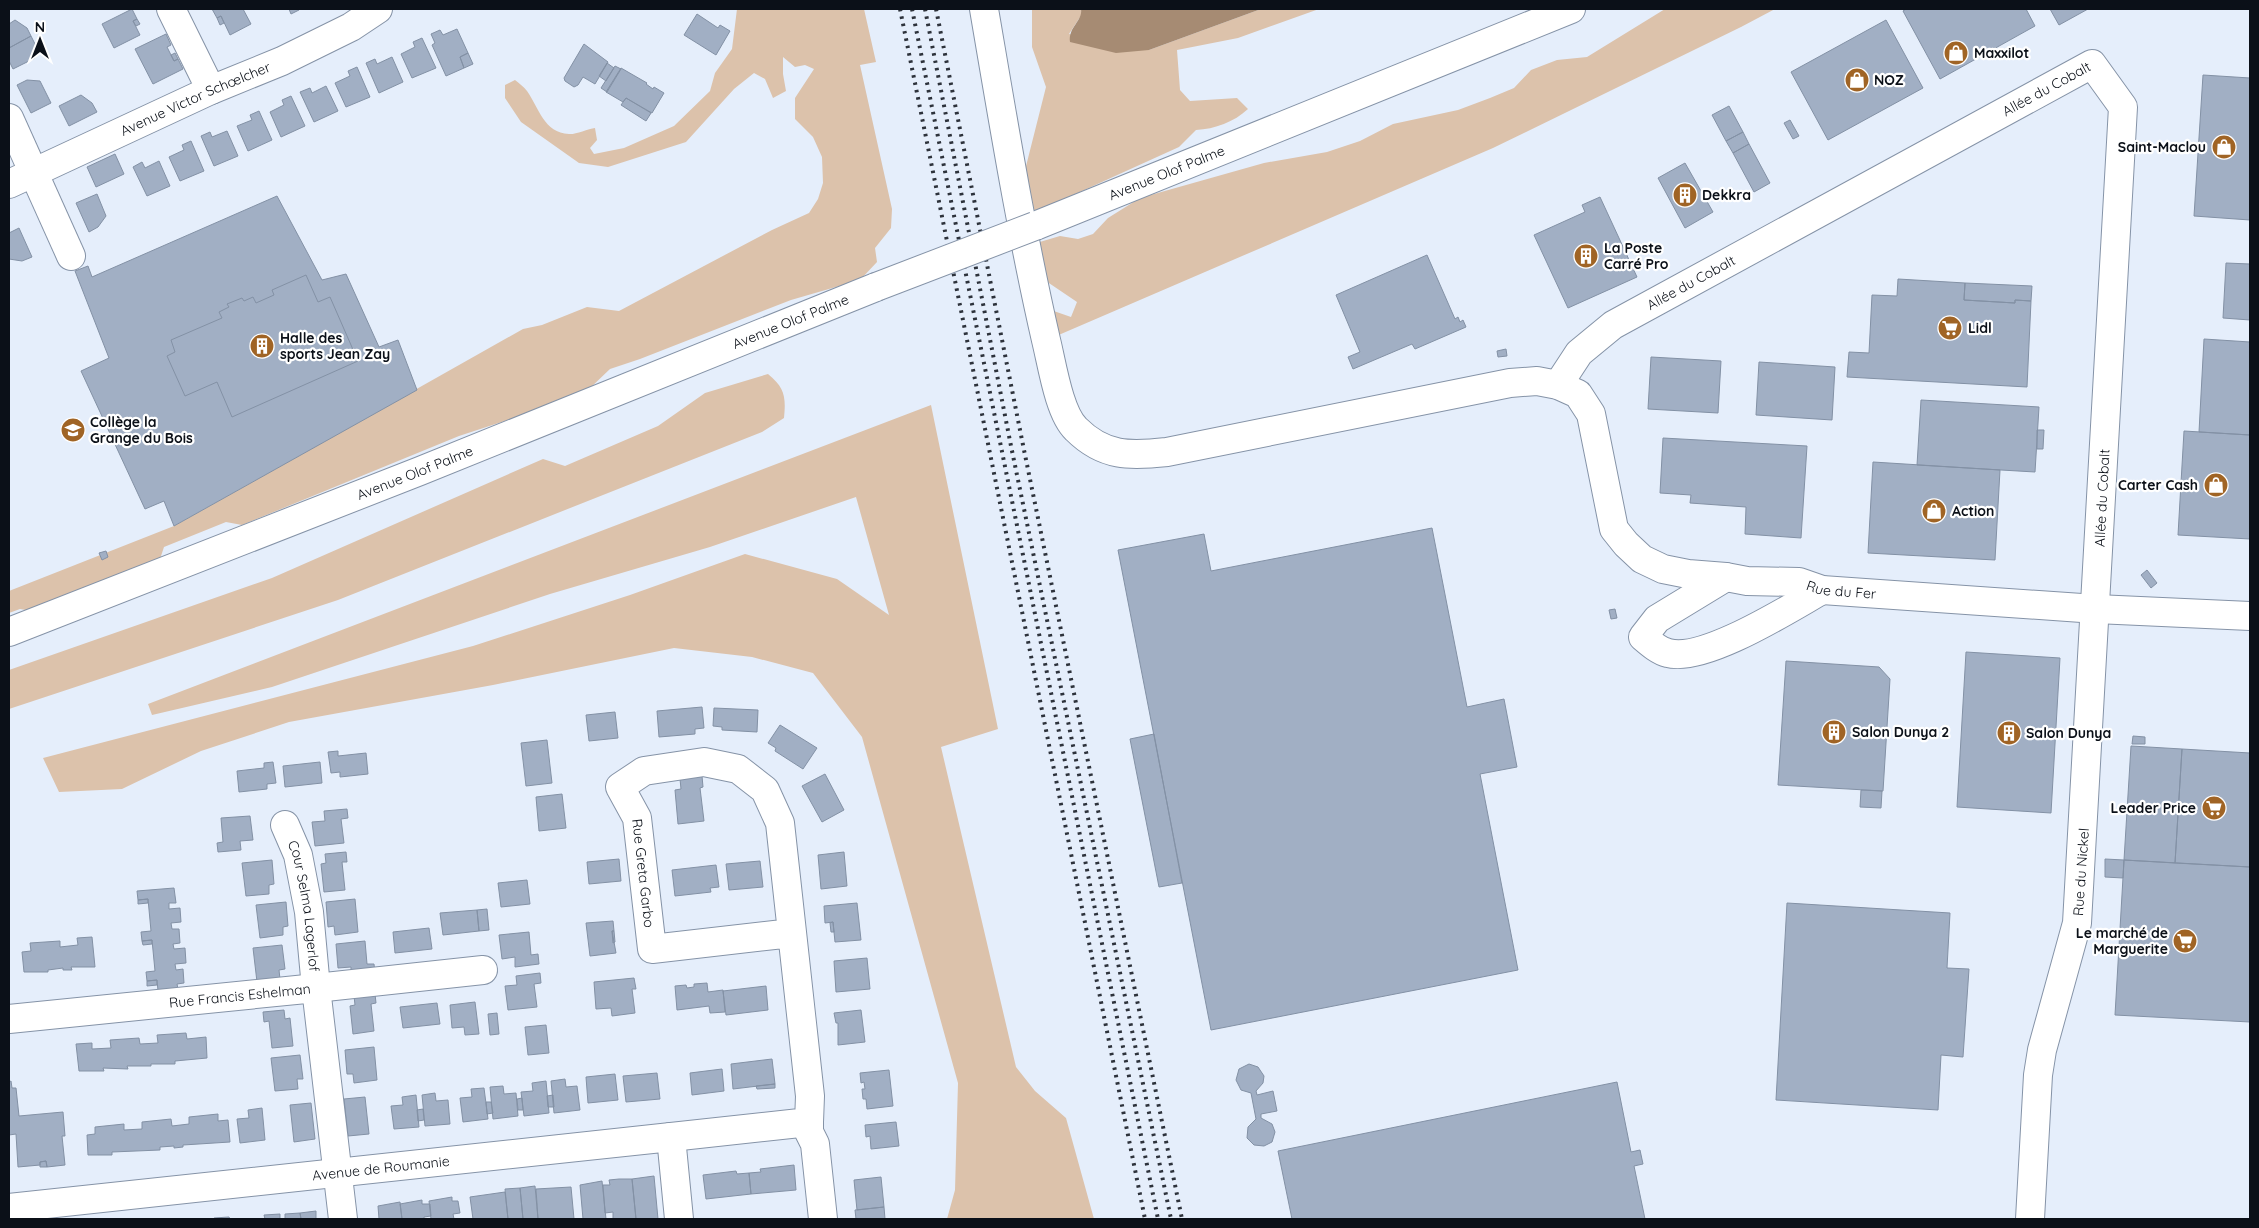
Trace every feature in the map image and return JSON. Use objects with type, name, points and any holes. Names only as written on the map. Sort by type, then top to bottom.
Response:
[{"type":"street","points":[[171,9],[211,90]]},
{"type":"street","name":"Avenue Victor Schœlcher","points":[[9,184],[211,90],[282,61],[352,28],[378,9]]},
{"type":"street","name":"Rue du Fer","points":[[984,9],[1028,259],[1061,403],[1075,428],[1105,450],[1134,456],[1167,452],[1510,383],[1537,380],[1558,385],[1578,394],[1591,414],[1614,529],[1642,559],[1663,569],[1688,574],[1726,576],[1747,581],[1799,582],[1822,590],[2096,609],[2250,616]]},
{"type":"street","name":"Avenue Olof Palme","points":[[9,632],[420,471],[876,287],[1035,226],[1571,9]]},
{"type":"street","name":"Allée du Cobalt","points":[[1558,385],[1580,353],[1613,325],[2092,64],[2123,107],[2096,609]]},
{"type":"street","points":[[9,118],[71,256]]},
{"type":"street","points":[[1726,576],[1657,619],[1643,637],[1669,654],[1683,654],[1702,650],[1724,643],[1822,590]]},
{"type":"street","name":"Rue du Nickel","points":[[2030,1219],[2038,1075],[2042,1050],[2077,923],[2096,609]]},
{"type":"street","name":"Rue Greta Garbo","points":[[792,933],[652,949],[637,818],[620,787],[644,771],[704,762],[738,770],[764,790],[780,823],[810,1096],[809,1132],[815,1144],[822,1219]]},
{"type":"street","name":"Cour Selma Lagerlof","points":[[285,825],[298,855],[309,912],[316,988]]},
{"type":"street","points":[[316,988],[483,970]]},
{"type":"street","name":"Rue Francis Eshelman","points":[[9,1019],[316,988],[344,1219]]},
{"type":"street","points":[[679,1219],[671,1137],[809,1122]]},
{"type":"street","name":"Avenue de Roumanie","points":[[9,1208],[671,1137]]},
{"type":"shaded area","points":[[737,9],[864,9],[876,62],[860,65],[892,209],[891,228],[875,248],[877,262],[860,280],[791,300],[610,369],[588,390],[517,417],[459,436],[242,525],[226,522],[164,547],[160,559],[32,611],[20,609],[9,613],[9,591],[174,526],[523,329],[542,325],[587,307],[619,311],[772,230],[809,213],[818,199],[823,183],[822,157],[813,137],[795,119],[795,98],[814,69],[805,65],[795,67],[783,57],[786,91],[773,98],[765,79],[754,73],[734,89],[686,142],[608,167],[579,163],[521,122],[505,98],[505,85],[515,80],[527,91],[543,119],[554,129],[561,133],[571,134],[595,128],[597,140],[590,148],[594,154],[624,148],[674,126],[710,91],[715,73],[732,49]]},
{"type":"shaded area","points":[[1032,9],[1081,9],[1082,14],[1069,34],[1149,50],[1261,9],[1319,9],[1238,38],[1177,50],[1180,90],[1190,101],[1237,98],[1248,109],[1237,118],[1224,124],[1196,130],[1179,147],[1027,216],[1021,186],[1046,87],[1032,47]]},
{"type":"shaded area","points":[[1081,9],[1261,9],[1149,50],[1116,53],[1070,42],[1071,32],[1080,17]]},
{"type":"shaded area","points":[[1665,9],[1775,9],[1493,148],[1054,337],[1048,309],[1071,317],[1077,302],[1040,277],[1033,244],[1060,236],[1078,239],[1093,234],[1108,218],[1140,198],[1264,163],[1327,152],[1360,141],[1393,124],[1458,110],[1514,88],[1531,70],[1557,60],[1587,57]]},
{"type":"shaded area","points":[[768,374],[778,384],[783,393],[785,404],[784,418],[762,432],[338,600],[9,709],[9,670],[272,578],[543,459],[565,466],[658,426],[705,393]]},
{"type":"shaded area","points":[[931,405],[998,729],[941,747],[1016,1067],[1035,1091],[1066,1118],[1094,1219],[947,1219],[955,1190],[958,1083],[862,737],[813,673],[752,657],[674,648],[493,685],[289,722],[201,751],[122,789],[59,792],[43,758],[473,646],[630,595],[745,554],[837,579],[889,615],[856,497],[710,547],[550,594],[272,687],[152,715],[148,704]]},
{"type":"building","points":[[132,9],[137,19],[133,21],[140,35],[114,48],[102,24]]},
{"type":"building","points":[[212,9],[243,9],[251,24],[230,35],[221,16],[217,18]]},
{"type":"building","points":[[289,9],[299,9],[299,10],[291,14]]},
{"type":"building","name":"Maxxilot","points":[[1906,9],[2026,9],[2035,26],[1940,79],[1903,11]]},
{"type":"building","points":[[2050,9],[2088,9],[2059,25]]},
{"type":"building","points":[[697,14],[718,28],[720,25],[730,31],[716,55],[684,35]]},
{"type":"building","points":[[221,16],[224,23],[220,25],[217,18]]},
{"type":"building","points":[[137,19],[140,24],[136,26],[133,21]]},
{"type":"building","points":[[15,20],[27,28],[31,36],[9,48],[9,24]]},
{"type":"building","name":"NOZ","points":[[1886,20],[1923,88],[1828,140],[1791,72]]},
{"type":"building","points":[[457,29],[468,53],[460,57],[464,68],[446,76],[432,45],[435,43],[431,34],[440,30],[443,35]]},
{"type":"building","points":[[166,34],[171,45],[167,47],[174,61],[178,59],[183,69],[153,84],[135,49]]},
{"type":"building","points":[[31,36],[35,44],[35,58],[13,69],[9,61],[9,48]]},
{"type":"building","points":[[422,38],[436,68],[412,78],[401,54],[415,47],[413,42]]},
{"type":"building","points":[[584,44],[608,62],[595,84],[583,77],[578,85],[574,87],[565,81],[564,78]]},
{"type":"building","points":[[175,53],[178,59],[174,61],[171,55]]},
{"type":"building","points":[[468,53],[473,64],[464,68],[460,57]]},
{"type":"building","points":[[392,57],[403,82],[379,93],[366,63],[375,59],[377,64]]},
{"type":"building","points":[[607,63],[614,68],[606,81],[599,76]]},
{"type":"building","points":[[615,66],[621,69],[607,92],[601,88]]},
{"type":"building","points":[[357,67],[370,97],[346,107],[335,83],[350,76],[348,71]]},
{"type":"building","points":[[621,68],[647,83],[653,89],[654,87],[664,93],[652,113],[626,98],[623,102],[606,92]]},
{"type":"building","name":"Saint-Maclou","points":[[2203,75],[2250,78],[2250,220],[2194,216]]},
{"type":"building","points":[[27,80],[40,81],[51,103],[31,113],[17,85]]},
{"type":"building","points":[[326,86],[338,111],[314,122],[300,92],[310,88],[312,93]]},
{"type":"building","points":[[81,95],[92,103],[97,112],[69,126],[59,106]]},
{"type":"building","points":[[291,96],[305,126],[281,137],[270,112],[284,105],[282,100]]},
{"type":"building","points":[[626,98],[651,113],[646,121],[621,105]]},
{"type":"building","points":[[1729,106],[1743,132],[1726,141],[1712,115]]},
{"type":"building","points":[[259,111],[272,140],[248,151],[237,126],[252,120],[250,115]]},
{"type":"building","points":[[1790,120],[1799,136],[1793,139],[1784,123]]},
{"type":"building","points":[[227,131],[238,156],[214,166],[201,136],[210,132],[212,137]]},
{"type":"building","points":[[1743,132],[1749,144],[1733,153],[1726,141]]},
{"type":"building","points":[[191,141],[204,171],[180,181],[169,157],[184,150],[182,145]]},
{"type":"building","points":[[1749,144],[1770,183],[1754,192],[1733,153]]},
{"type":"building","points":[[115,154],[124,174],[96,187],[87,167]]},
{"type":"building","points":[[159,161],[170,186],[147,196],[133,167],[142,162],[145,168]]},
{"type":"building","name":"Dekkra","points":[[1685,163],[1713,212],[1685,228],[1658,178]]},
{"type":"building","points":[[97,194],[106,216],[98,227],[89,232],[76,203]]},
{"type":"building","points":[[277,196],[322,280],[346,274],[379,347],[398,340],[417,390],[174,526],[164,501],[145,509],[81,371],[109,358],[75,271],[88,266],[92,277]]},
{"type":"building","name":"La Poste Carré Pro","points":[[1600,197],[1637,277],[1568,308],[1534,235],[1585,212],[1582,205]]},
{"type":"building","points":[[19,228],[32,257],[22,261],[9,259],[9,233]]},
{"type":"building","points":[[1427,255],[1455,319],[1458,317],[1460,322],[1463,320],[1466,327],[1415,349],[1412,344],[1353,369],[1348,357],[1360,352],[1336,295]]},
{"type":"building","points":[[2226,263],[2250,264],[2250,320],[2223,318]]},
{"type":"building","name":"Halle des sports Jean Zay","points":[[306,275],[318,302],[330,297],[358,361],[232,417],[217,382],[185,396],[167,356],[175,352],[171,340],[222,318],[219,312],[229,307],[227,304],[242,298],[244,301],[253,297],[256,303],[274,295],[272,290]]},
{"type":"building","name":"Lidl","points":[[1898,279],[1965,283],[1964,300],[2015,303],[2015,300],[2031,301],[2027,387],[1847,377],[1849,352],[1869,353],[1872,295],[1897,296]]},
{"type":"building","points":[[1965,283],[2032,286],[2031,301],[2015,300],[2015,303],[1964,300]]},
{"type":"building","points":[[2204,339],[2250,342],[2250,435],[2199,432]]},
{"type":"building","points":[[1506,349],[1507,356],[1498,357],[1497,351]]},
{"type":"building","points":[[1651,357],[1721,361],[1718,413],[1648,409]]},
{"type":"building","points":[[1759,362],[1835,367],[1832,420],[1756,415]]},
{"type":"building","points":[[1921,400],[2039,407],[2035,472],[1917,465]]},
{"type":"building","points":[[2037,430],[2044,430],[2043,449],[2037,449]]},
{"type":"building","name":"Carter Cash","points":[[2184,431],[2250,435],[2250,539],[2178,535]]},
{"type":"building","points":[[1663,438],[1807,446],[1801,538],[1745,534],[1746,507],[1690,503],[1691,495],[1660,493]]},
{"type":"building","name":"Action","points":[[1873,462],[2000,470],[1995,560],[1868,553]]},
{"type":"building","points":[[1432,528],[1467,707],[1504,699],[1517,767],[1480,774],[1518,970],[1211,1030],[1118,550],[1204,534],[1211,571]]},
{"type":"building","points":[[106,551],[108,557],[102,560],[99,553]]},
{"type":"building","points":[[2147,570],[2157,583],[2151,588],[2141,575]]},
{"type":"building","points":[[1615,609],[1617,618],[1611,619],[1609,610]]},
{"type":"building","name":"Salon Dunya","points":[[1966,652],[2060,658],[2051,813],[1957,807]]},
{"type":"building","name":"Salon Dunya 2","points":[[1786,661],[1879,667],[1890,679],[1883,791],[1778,785]]},
{"type":"building","points":[[702,707],[704,728],[695,729],[695,734],[659,737],[657,711]]},
{"type":"building","points":[[714,708],[758,710],[757,732],[722,730],[722,727],[713,726]]},
{"type":"building","points":[[615,712],[618,738],[589,741],[586,715]]},
{"type":"building","points":[[780,725],[817,748],[803,769],[775,751],[776,748],[768,743]]},
{"type":"building","points":[[1154,734],[1182,883],[1159,887],[1130,739]]},
{"type":"building","points":[[2133,736],[2145,737],[2145,744],[2132,744]]},
{"type":"building","points":[[547,740],[552,783],[526,786],[521,743]]},
{"type":"building","points":[[2131,746],[2182,749],[2175,863],[2124,860]]},
{"type":"building","name":"Leader Price","points":[[2182,749],[2250,753],[2250,867],[2175,863]]},
{"type":"building","points":[[338,751],[338,756],[366,753],[368,774],[340,777],[340,772],[331,773],[328,752]]},
{"type":"building","points":[[273,762],[276,783],[267,784],[267,789],[239,792],[237,771],[264,768],[264,763]]},
{"type":"building","points":[[320,762],[322,783],[285,787],[283,766]]},
{"type":"building","points":[[825,774],[844,810],[822,822],[802,786]]},
{"type":"building","points":[[702,776],[703,787],[700,788],[704,821],[678,824],[675,790],[681,789],[680,779]]},
{"type":"building","points":[[1861,790],[1882,791],[1881,808],[1860,807]]},
{"type":"building","points":[[562,794],[566,828],[539,831],[536,797]]},
{"type":"building","points":[[347,809],[348,818],[341,819],[344,843],[315,846],[312,822],[325,821],[324,811]]},
{"type":"building","points":[[250,816],[253,840],[240,841],[241,850],[218,852],[217,843],[223,842],[221,818]]},
{"type":"building","points":[[346,852],[347,862],[342,862],[345,890],[324,892],[321,864],[326,863],[325,854]]},
{"type":"building","points":[[844,852],[847,886],[821,889],[818,855]]},
{"type":"building","points":[[619,859],[621,881],[589,884],[587,862]]},
{"type":"building","points":[[2105,859],[2124,860],[2123,878],[2105,877]]},
{"type":"building","points":[[272,860],[274,884],[269,885],[269,894],[246,896],[242,863]]},
{"type":"building","name":"Le marché de Marguerite","points":[[2124,860],[2250,867],[2250,1022],[2115,1015]]},
{"type":"building","points":[[760,861],[763,887],[729,890],[726,864]]},
{"type":"building","points":[[716,865],[719,887],[710,888],[711,892],[675,896],[672,870]]},
{"type":"building","points":[[527,880],[530,904],[501,907],[498,883]]},
{"type":"building","points":[[174,888],[176,903],[169,903],[169,909],[180,908],[181,922],[171,923],[172,929],[179,929],[180,943],[173,944],[174,949],[185,948],[186,963],[175,964],[176,970],[183,969],[184,983],[177,984],[178,989],[158,991],[157,980],[147,981],[146,972],[155,971],[152,940],[142,941],[141,932],[151,931],[148,899],[138,900],[137,891]]},
{"type":"building","points":[[148,899],[148,903],[138,904],[138,900]]},
{"type":"building","points":[[355,899],[358,932],[335,935],[334,926],[328,927],[326,902]]},
{"type":"building","points":[[286,902],[288,926],[283,927],[283,935],[260,938],[256,905]]},
{"type":"building","points":[[857,903],[861,940],[835,942],[833,922],[825,923],[824,906]]},
{"type":"building","points":[[1787,903],[1950,913],[1947,968],[1969,969],[1963,1057],[1941,1055],[1938,1110],[1776,1100]]},
{"type":"building","points":[[487,909],[489,930],[479,931],[477,910]]},
{"type":"building","points":[[477,910],[479,931],[443,935],[440,913]]},
{"type":"building","points":[[613,921],[614,931],[612,931],[616,953],[590,956],[586,923]]},
{"type":"building","points":[[833,922],[834,932],[831,932],[830,923]]},
{"type":"building","points":[[429,928],[432,949],[395,953],[393,932]]},
{"type":"building","points":[[612,931],[614,931],[615,942],[613,943]]},
{"type":"building","points":[[529,932],[531,955],[538,954],[539,964],[515,967],[515,957],[502,959],[499,935]]},
{"type":"building","points":[[92,937],[95,967],[71,967],[72,970],[63,970],[63,968],[48,970],[48,972],[24,972],[22,952],[31,951],[30,943],[60,941],[60,947],[78,945],[77,938]]},
{"type":"building","points":[[152,940],[152,944],[143,945],[142,941]]},
{"type":"building","points":[[365,941],[367,964],[374,964],[375,974],[351,976],[351,967],[338,968],[336,944]]},
{"type":"building","points":[[282,945],[285,969],[279,970],[280,979],[257,982],[253,948]]},
{"type":"building","points":[[867,958],[870,989],[836,992],[834,961]]},
{"type":"building","points":[[540,973],[541,983],[534,984],[537,1007],[508,1010],[505,986],[517,985],[516,976]]},
{"type":"building","points":[[634,978],[636,989],[632,989],[635,1013],[612,1016],[611,1008],[596,1009],[594,982]]},
{"type":"building","points":[[157,980],[157,985],[147,986],[147,981]]},
{"type":"building","points":[[707,983],[708,992],[723,990],[725,1012],[710,1013],[709,1006],[677,1010],[675,986],[686,985],[687,988],[694,987],[694,984]]},
{"type":"building","points":[[766,986],[768,1010],[726,1015],[723,991]]},
{"type":"building","points":[[375,994],[376,1003],[371,1004],[374,1031],[353,1034],[350,1006],[355,1005],[354,996]]},
{"type":"building","points":[[475,1002],[479,1034],[465,1035],[464,1027],[452,1028],[450,1005]]},
{"type":"building","points":[[437,1003],[440,1024],[403,1028],[400,1007]]},
{"type":"building","points":[[284,1010],[285,1019],[290,1018],[293,1046],[272,1048],[269,1021],[264,1022],[263,1012]]},
{"type":"building","points":[[861,1010],[865,1042],[838,1045],[838,1023],[836,1023],[834,1013]]},
{"type":"building","points":[[497,1013],[499,1034],[490,1035],[488,1014]]},
{"type":"building","points":[[546,1025],[549,1053],[528,1055],[525,1027]]},
{"type":"building","points":[[186,1033],[187,1039],[206,1037],[207,1058],[175,1061],[175,1064],[127,1066],[128,1069],[103,1068],[104,1071],[79,1071],[76,1044],[92,1043],[92,1049],[111,1048],[110,1040],[139,1038],[140,1044],[158,1043],[157,1035]]},
{"type":"building","points":[[374,1047],[377,1080],[354,1083],[353,1074],[347,1074],[345,1050]]},
{"type":"building","points":[[300,1055],[303,1079],[297,1079],[298,1089],[275,1091],[271,1058]]},
{"type":"building","points":[[772,1059],[775,1084],[733,1089],[731,1064]]},
{"type":"building","points":[[1249,1064],[1258,1067],[1264,1076],[1263,1083],[1256,1091],[1257,1095],[1273,1091],[1277,1111],[1261,1114],[1261,1118],[1272,1124],[1275,1132],[1272,1142],[1264,1146],[1254,1145],[1247,1138],[1248,1127],[1256,1119],[1251,1093],[1241,1090],[1236,1080],[1239,1069]]},
{"type":"building","points":[[722,1069],[724,1091],[692,1095],[690,1073]]},
{"type":"building","points":[[889,1070],[893,1106],[867,1109],[866,1099],[863,1099],[862,1089],[865,1089],[864,1082],[861,1083],[860,1073]]},
{"type":"building","points":[[657,1073],[660,1099],[626,1102],[623,1076]]},
{"type":"building","points":[[615,1074],[618,1100],[588,1103],[586,1077]]},
{"type":"building","points":[[565,1079],[566,1087],[577,1086],[580,1110],[554,1113],[551,1081]]},
{"type":"building","points":[[11,1081],[12,1088],[16,1088],[19,1116],[63,1112],[65,1136],[62,1136],[65,1165],[47,1167],[46,1161],[40,1162],[40,1165],[18,1167],[16,1134],[9,1135],[9,1082]]},
{"type":"building","points":[[546,1081],[549,1113],[524,1116],[521,1092],[533,1091],[532,1083]]},
{"type":"building","points":[[1617,1082],[1631,1152],[1640,1150],[1643,1164],[1634,1166],[1645,1219],[1292,1219],[1278,1151]]},
{"type":"building","points":[[775,1084],[775,1088],[757,1089],[756,1086]]},
{"type":"building","points":[[503,1086],[504,1094],[516,1093],[518,1116],[493,1119],[490,1087]]},
{"type":"building","points":[[484,1088],[488,1119],[463,1122],[460,1098],[472,1097],[471,1089]]},
{"type":"building","points":[[435,1093],[436,1101],[448,1100],[450,1124],[425,1126],[422,1095]]},
{"type":"building","points":[[416,1095],[419,1127],[394,1129],[391,1106],[403,1105],[402,1097]]},
{"type":"building","points":[[553,1095],[554,1107],[548,1107],[547,1096]]},
{"type":"building","points":[[365,1097],[369,1134],[348,1136],[344,1099]]},
{"type":"building","points":[[522,1098],[523,1110],[518,1110],[517,1099]]},
{"type":"building","points":[[486,1102],[491,1102],[493,1113],[487,1114]]},
{"type":"building","points":[[311,1103],[315,1139],[294,1142],[290,1105]]},
{"type":"building","points":[[262,1108],[265,1140],[240,1143],[237,1119],[249,1118],[248,1110]]},
{"type":"building","points":[[423,1109],[424,1120],[418,1121],[417,1110]]},
{"type":"building","points":[[218,1114],[218,1121],[228,1120],[230,1142],[183,1145],[183,1147],[174,1148],[174,1146],[160,1147],[160,1150],[112,1152],[112,1155],[88,1155],[87,1135],[95,1134],[95,1127],[124,1124],[124,1130],[142,1129],[142,1122],[171,1119],[172,1126],[189,1124],[189,1117]]},
{"type":"building","points":[[896,1122],[899,1146],[871,1149],[870,1136],[866,1137],[865,1125]]},
{"type":"building","points":[[46,1161],[47,1167],[40,1167],[40,1162]]},
{"type":"building","points":[[794,1165],[796,1190],[751,1194],[749,1173],[761,1172],[760,1169]]},
{"type":"building","points":[[736,1171],[737,1174],[749,1173],[751,1194],[706,1199],[703,1175]]},
{"type":"building","points":[[654,1176],[658,1219],[636,1219],[632,1179]]},
{"type":"building","points":[[881,1177],[884,1207],[857,1210],[854,1180]]},
{"type":"building","points":[[632,1179],[636,1219],[613,1219],[613,1212],[605,1213],[603,1185],[610,1185],[609,1180]]},
{"type":"building","points":[[602,1181],[606,1219],[583,1219],[580,1185]]},
{"type":"building","points":[[535,1186],[538,1219],[523,1219],[520,1188]]},
{"type":"building","points":[[571,1187],[574,1219],[538,1219],[536,1189]]},
{"type":"building","points":[[520,1188],[523,1219],[508,1219],[505,1189]]},
{"type":"building","points":[[505,1192],[508,1219],[473,1219],[470,1197]]},
{"type":"building","points":[[452,1197],[452,1201],[458,1201],[460,1213],[453,1214],[454,1219],[431,1219],[429,1201]]},
{"type":"building","points":[[422,1200],[422,1204],[430,1204],[431,1216],[424,1217],[424,1219],[402,1219],[400,1204]]},
{"type":"building","points":[[400,1202],[402,1219],[379,1219],[378,1206]]},
{"type":"building","points":[[884,1207],[885,1219],[856,1219],[855,1210]]},
{"type":"building","points":[[316,1211],[316,1219],[301,1219],[300,1213]]},
{"type":"building","points":[[300,1213],[301,1219],[285,1219],[285,1214]]},
{"type":"building","points":[[280,1214],[280,1219],[265,1219],[264,1215]]},
{"type":"building","points":[[229,1217],[230,1219],[214,1219],[214,1218]]},
{"type":"railway","points":[[900,9],[1145,1219]]},
{"type":"railway","points":[[912,9],[1158,1219]]},
{"type":"railway","points":[[925,9],[1011,446],[1171,1219]]},
{"type":"railway","points":[[936,9],[1024,450],[1182,1219]]},
{"type":"place","name":"Maxxilot","points":[[1956,53]]},
{"type":"place","name":"NOZ","points":[[1857,80]]},
{"type":"place","name":"Saint-Maclou","points":[[2224,147]]},
{"type":"place","name":"Dekkra","points":[[1685,195]]},
{"type":"place","name":"La Poste Carré Pro","points":[[1586,256]]},
{"type":"place","name":"Lidl","points":[[1950,328]]},
{"type":"place","name":"Halle des sports Jean Zay","points":[[262,346]]},
{"type":"place","name":"Collège la Grange du Bois","points":[[73,430]]},
{"type":"place","name":"Carter Cash","points":[[2216,485]]},
{"type":"place","name":"Action","points":[[1934,511]]},
{"type":"place","name":"Salon Dunya 2","points":[[1834,732]]},
{"type":"place","name":"Salon Dunya","points":[[2009,733]]},
{"type":"place","name":"Leader Price","points":[[2214,808]]},
{"type":"place","name":"Le marché de Marguerite","points":[[2185,941]]}]
